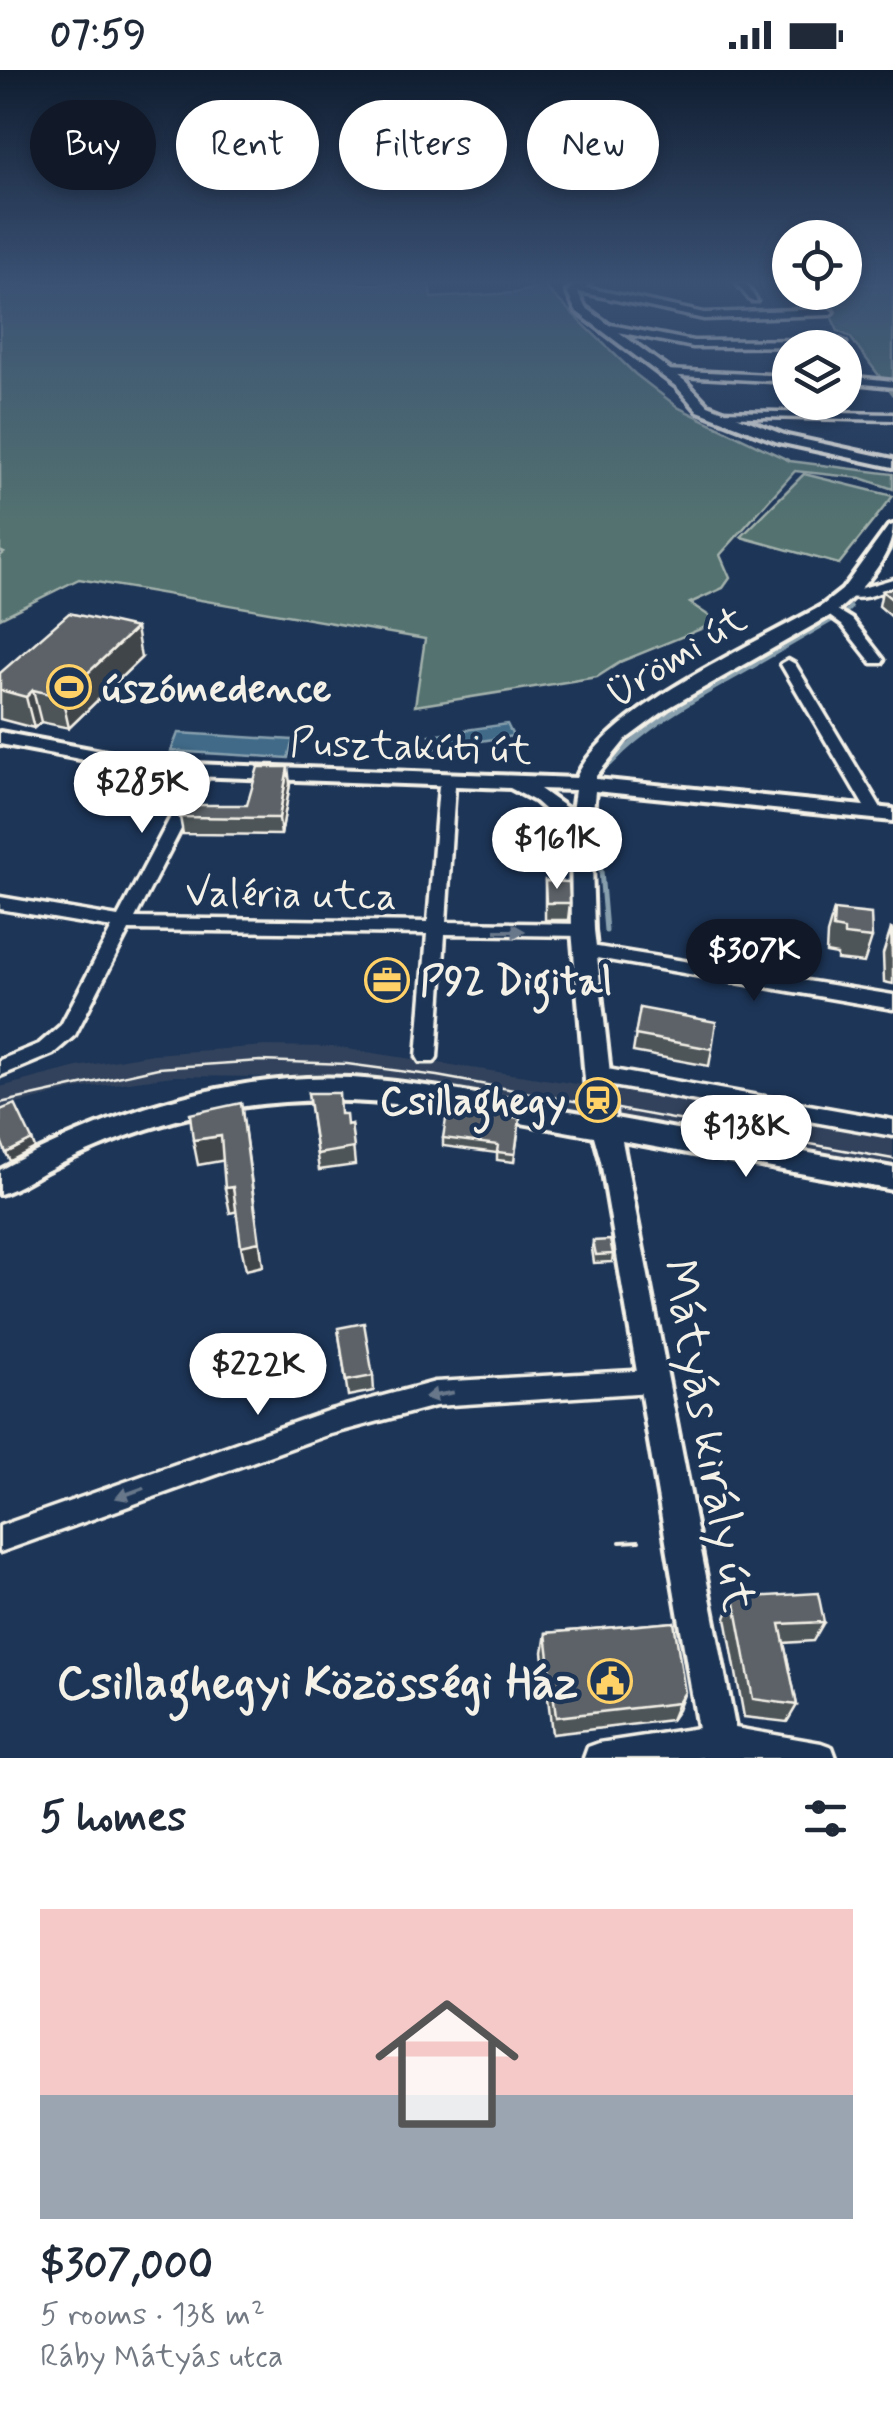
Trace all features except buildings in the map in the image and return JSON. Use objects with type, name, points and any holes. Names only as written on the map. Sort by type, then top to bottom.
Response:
[{"type":"street","points":[[648,363],[700,406],[716,414],[783,439],[893,463]]},
{"type":"street","points":[[664,373],[772,378]]},
{"type":"street","points":[[862,380],[893,384]]},
{"type":"street","points":[[716,414],[893,417]]},
{"type":"street","name":"Ürömi út","points":[[608,1128],[598,1104],[584,941],[583,786],[605,748],[635,722],[829,609],[848,594],[892,531]]},
{"type":"street","points":[[848,594],[870,592],[893,583]]},
{"type":"street","points":[[829,609],[848,622],[877,660]]},
{"type":"street","points":[[788,664],[885,814]]},
{"type":"street","name":"Pusztakúti út","points":[[0,738],[123,764],[203,771],[583,786],[885,814]]},
{"type":"street","points":[[0,1068],[35,1055],[68,1030],[203,771]]},
{"type":"street","points":[[512,784],[542,797],[581,831]]},
{"type":"street","points":[[428,1057],[447,786]]},
{"type":"street","name":"Valéria utca","points":[[0,903],[122,924],[437,931],[584,941],[893,1002]]},
{"type":"street","points":[[596,1074],[893,1128]]},
{"type":"street","points":[[0,1183],[52,1154],[152,1116],[257,1092],[298,1088],[390,1092],[893,1179]]},
{"type":"street","name":"Mátyás király út","points":[[608,1128],[720,1749]]},
{"type":"street","points":[[0,1540],[327,1423],[435,1394],[652,1381]]},
{"type":"street","points":[[599,1758],[720,1749],[821,1758]]},
{"type":"shaded area","points":[[507,724],[513,736],[435,748],[430,735]]},
{"type":"shaded area","points":[[178,733],[293,740],[288,758],[171,751]]},
{"type":"shaded area","points":[[266,1046],[334,1047],[597,1087],[640,1092],[644,1088],[893,1134],[893,1167],[380,1078],[173,1076],[78,1089],[0,1108],[0,1087],[77,1067],[152,1054]]},
{"type":"green space","points":[[0,363],[623,363],[679,408],[790,461],[893,474],[893,489],[861,478],[795,471],[720,555],[730,578],[723,588],[690,603],[718,622],[622,661],[597,677],[415,706],[425,639],[79,579],[0,618],[0,556],[4,553],[0,551]]},
{"type":"green space","points":[[869,363],[893,363],[893,394]]},
{"type":"green space","points":[[804,474],[893,496],[839,564],[741,537]]},
{"type":"waterway","points":[[861,590],[893,546]]},
{"type":"waterway","points":[[845,613],[851,607]]},
{"type":"waterway","points":[[751,667],[834,619]]},
{"type":"waterway","points":[[610,764],[661,721],[756,664]]},
{"type":"waterway","points":[[595,799],[606,931]]},
{"type":"tram line","points":[[0,1103],[158,1068],[260,1061],[347,1064],[437,1076],[893,1159]]},
{"type":"tram line","points":[[620,1542],[639,1541]]},
{"type":"place","name":"úszómedence","points":[[69,687]]},
{"type":"place","name":"P92 Digital","points":[[387,980]]},
{"type":"place","name":"Csillaghegy","points":[[598,1100]]},
{"type":"place","name":"Csillaghegyi Közösségi Ház","points":[[610,1681]]}]
